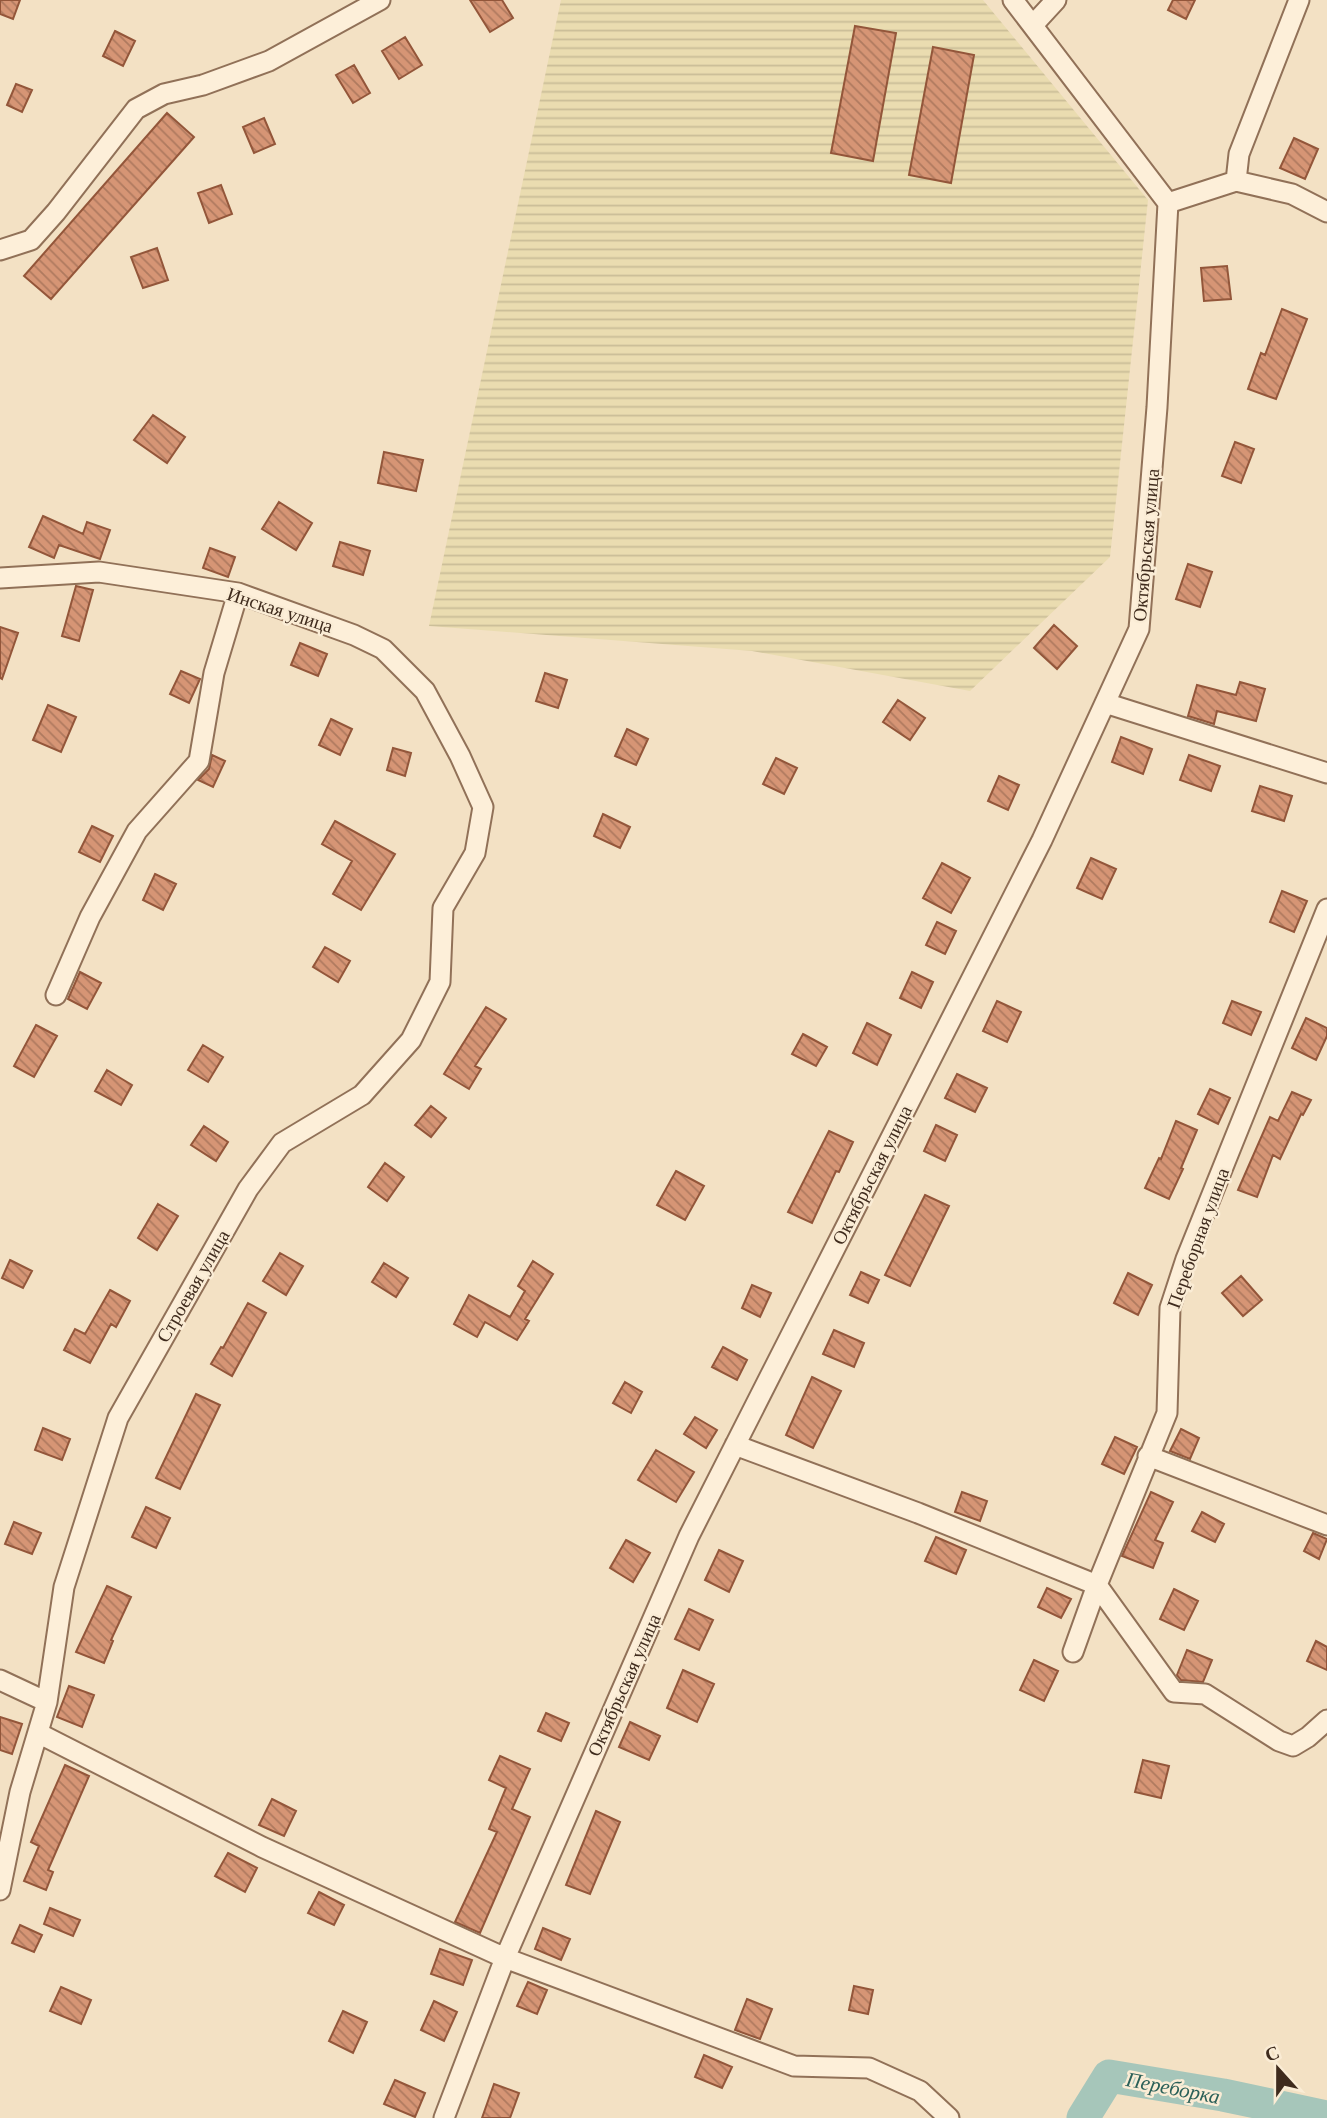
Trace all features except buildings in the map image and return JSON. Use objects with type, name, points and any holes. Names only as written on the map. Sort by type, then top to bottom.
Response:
[{"type":"street","points":[[0,250],[31,240],[136,109],[164,94],[202,85],[269,61],[380,0]]},
{"type":"street","points":[[1013,0],[1168,202],[1236,181],[1292,194],[1327,212]]},
{"type":"street","points":[[1033,25],[1056,0]]},
{"type":"street","points":[[1236,181],[1239,154],[1299,0]]},
{"type":"street","name":"Октябрьская улица","points":[[444,2118],[505,1958],[689,1536],[1042,840],[1139,629],[1157,407],[1168,202]]},
{"type":"street","name":"Инская улица","points":[[0,578],[99,572],[238,593],[354,635],[383,649],[425,691],[460,756]]},
{"type":"street","points":[[56,995],[90,917],[137,831],[199,761],[214,673],[238,593]]},
{"type":"street","points":[[1105,703],[1327,773]]},
{"type":"street","name":"Строевая улица","points":[[0,1890],[20,1792],[47,1702],[64,1587],[118,1418],[248,1189],[282,1143],[362,1095],[411,1040],[440,982],[443,908],[475,853],[483,807],[460,756]]},
{"type":"street","name":"Переборная улица","points":[[1073,1652],[1097,1585],[1167,1413],[1170,1308],[1186,1259],[1327,909]]},
{"type":"street","points":[[735,1445],[918,1513],[1097,1585],[1174,1692],[1205,1694],[1279,1741],[1293,1745],[1308,1737],[1327,1720]]},
{"type":"street","points":[[1149,1456],[1327,1525]]},
{"type":"street","points":[[0,1680],[47,1702]]},
{"type":"street","points":[[38,1733],[262,1847],[505,1958],[794,2066],[869,2068],[920,2091],[949,2118]]},
{"type":"shaded area","points":[[561,0],[983,0],[1148,200],[1110,557],[970,691],[752,651],[429,626]]},
{"type":"waterway","name":"Переборка","points":[[1083,2118],[1109,2076],[1223,2095],[1327,2117]]}]
